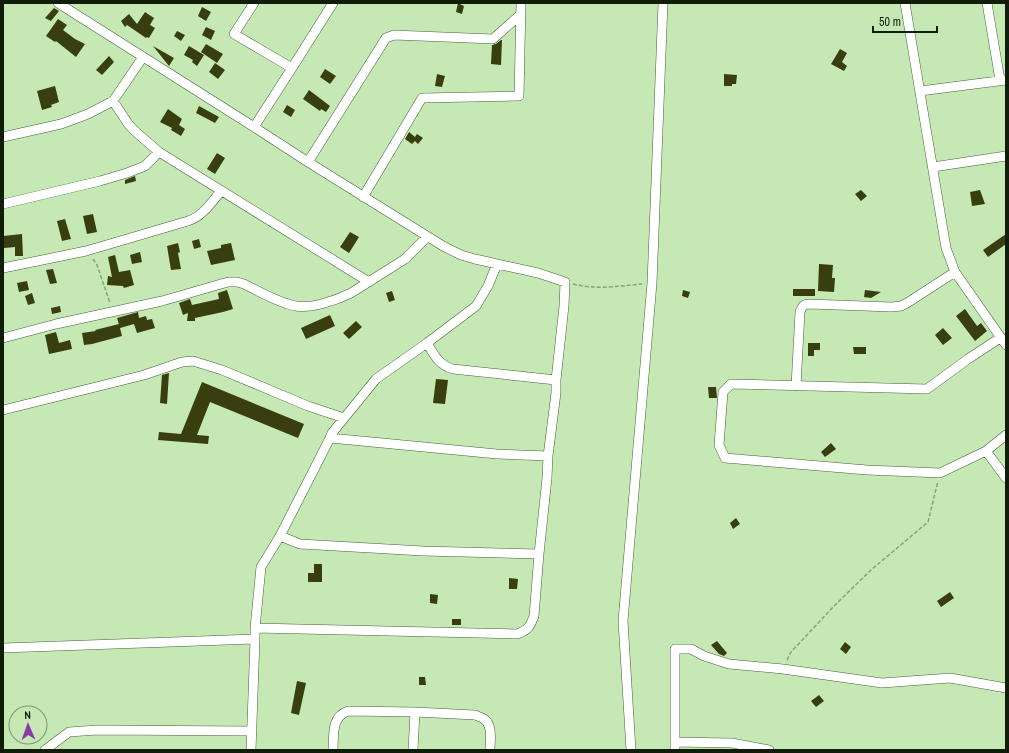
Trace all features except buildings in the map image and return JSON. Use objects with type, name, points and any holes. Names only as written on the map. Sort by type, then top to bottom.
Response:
[{"type":"street","points":[[58,3],[254,126],[363,197],[443,246],[461,255],[549,276],[565,282],[556,393],[548,456],[534,616],[531,625],[525,631],[518,634],[255,628]]},
{"type":"street","points":[[254,3],[234,34],[292,68]]},
{"type":"street","points":[[254,126],[333,3]]},
{"type":"street","points":[[363,197],[422,98],[519,96],[521,3]]},
{"type":"street","points":[[631,750],[623,621],[652,283],[663,3]]},
{"type":"street","points":[[905,3],[946,248],[955,272],[1006,345]]},
{"type":"street","points":[[920,91],[1003,80],[987,3]]},
{"type":"street","points":[[308,162],[386,38],[394,35],[493,39],[521,14]]},
{"type":"street","points":[[3,137],[61,124],[88,114],[113,101],[143,57]]},
{"type":"street","points":[[113,101],[128,125],[159,152],[369,282]]},
{"type":"street","points":[[3,204],[128,174],[144,166],[159,152]]},
{"type":"street","points":[[933,167],[1006,156]]},
{"type":"street","points":[[3,266],[86,251],[196,219],[221,191]]},
{"type":"street","points":[[3,338],[56,324],[162,301],[228,282],[244,284],[286,304],[304,307],[313,306],[342,298],[350,294],[405,259],[427,237]]},
{"type":"street","points":[[251,750],[255,628],[261,568],[280,536],[332,433],[376,379],[476,306],[488,286],[497,264]]},
{"type":"street","points":[[796,386],[800,312],[804,305],[901,306],[955,272]]},
{"type":"street","points":[[1000,338],[968,358],[927,389],[731,384],[723,392],[719,445],[725,458],[867,470],[940,473],[986,451],[1006,435]]},
{"type":"street","points":[[427,343],[435,356],[446,367],[556,380]]},
{"type":"street","points":[[3,410],[144,375],[182,362],[193,361],[222,370],[308,406],[344,418]]},
{"type":"street","points":[[330,438],[497,454],[548,456]]},
{"type":"street","points":[[986,451],[1006,478]]},
{"type":"street","points":[[280,536],[300,544],[423,551],[539,554]]},
{"type":"street","points":[[3,648],[255,639]]},
{"type":"street","points":[[769,750],[732,743],[675,746],[675,650],[691,649],[704,656],[729,664],[882,683],[950,678],[1006,688]]},
{"type":"street","points":[[333,750],[336,722],[339,716],[348,711],[474,715],[483,718],[488,725],[490,734],[490,750]]},
{"type":"street","points":[[413,750],[415,712]]},
{"type":"street","points":[[45,750],[69,732],[98,730],[252,731]]},
{"type":"path","points":[[86,251],[97,265],[113,311]]},
{"type":"path","points":[[565,282],[578,286],[600,288],[652,283]]},
{"type":"path","points":[[783,670],[791,652],[835,605],[871,570],[928,522],[940,473]]}]
